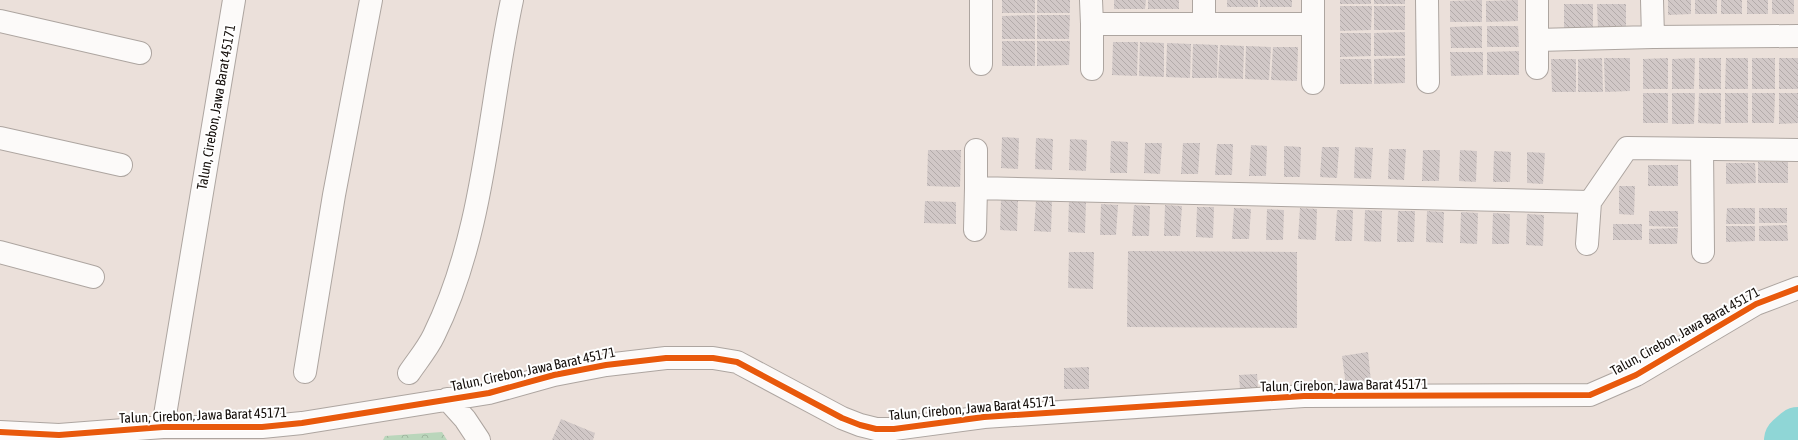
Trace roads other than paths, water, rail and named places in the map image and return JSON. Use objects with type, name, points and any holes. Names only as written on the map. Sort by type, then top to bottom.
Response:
[{"type":"street","name":"Talun, Cirebon, Jawa Barat 45171","points":[[163,427],[234,0]]},
{"type":"street","points":[[305,372],[334,195],[372,0]]},
{"type":"street","points":[[409,373],[434,337],[461,270],[488,143],[512,0]]},
{"type":"street","points":[[981,0],[981,64]]},
{"type":"street","points":[[1092,0],[1092,69]]},
{"type":"street","points":[[1204,0],[1204,24]]},
{"type":"street","points":[[1313,0],[1313,83]]},
{"type":"street","points":[[1427,0],[1428,82]]},
{"type":"street","points":[[1537,0],[1537,68]]},
{"type":"street","points":[[1652,0],[1652,37]]},
{"type":"street","points":[[0,21],[140,53]]},
{"type":"street","points":[[1092,24],[1313,24]]},
{"type":"street","points":[[1537,40],[1652,37],[1798,36]]},
{"type":"street","points":[[0,138],[121,165]]},
{"type":"street","points":[[1586,244],[1590,202],[1627,148],[1798,150]]},
{"type":"street","points":[[1702,149],[1703,252]]},
{"type":"street","points":[[975,230],[976,150]]},
{"type":"street","points":[[976,188],[1590,202]]},
{"type":"street","points":[[0,252],[93,277]]},
{"type":"street","name":"Talun, Cirebon, Jawa Barat 45171","points":[[0,432],[59,435],[163,427],[262,427],[302,423],[489,393],[554,375],[606,365],[666,358],[714,358],[737,362],[842,418],[860,426],[876,429],[894,429],[984,417],[1304,396],[1590,394],[1636,374],[1756,304],[1798,288]]},
{"type":"street","points":[[447,399],[465,420],[479,440]]},
{"type":"waterway","points":[[1790,440],[1798,433]]}]
